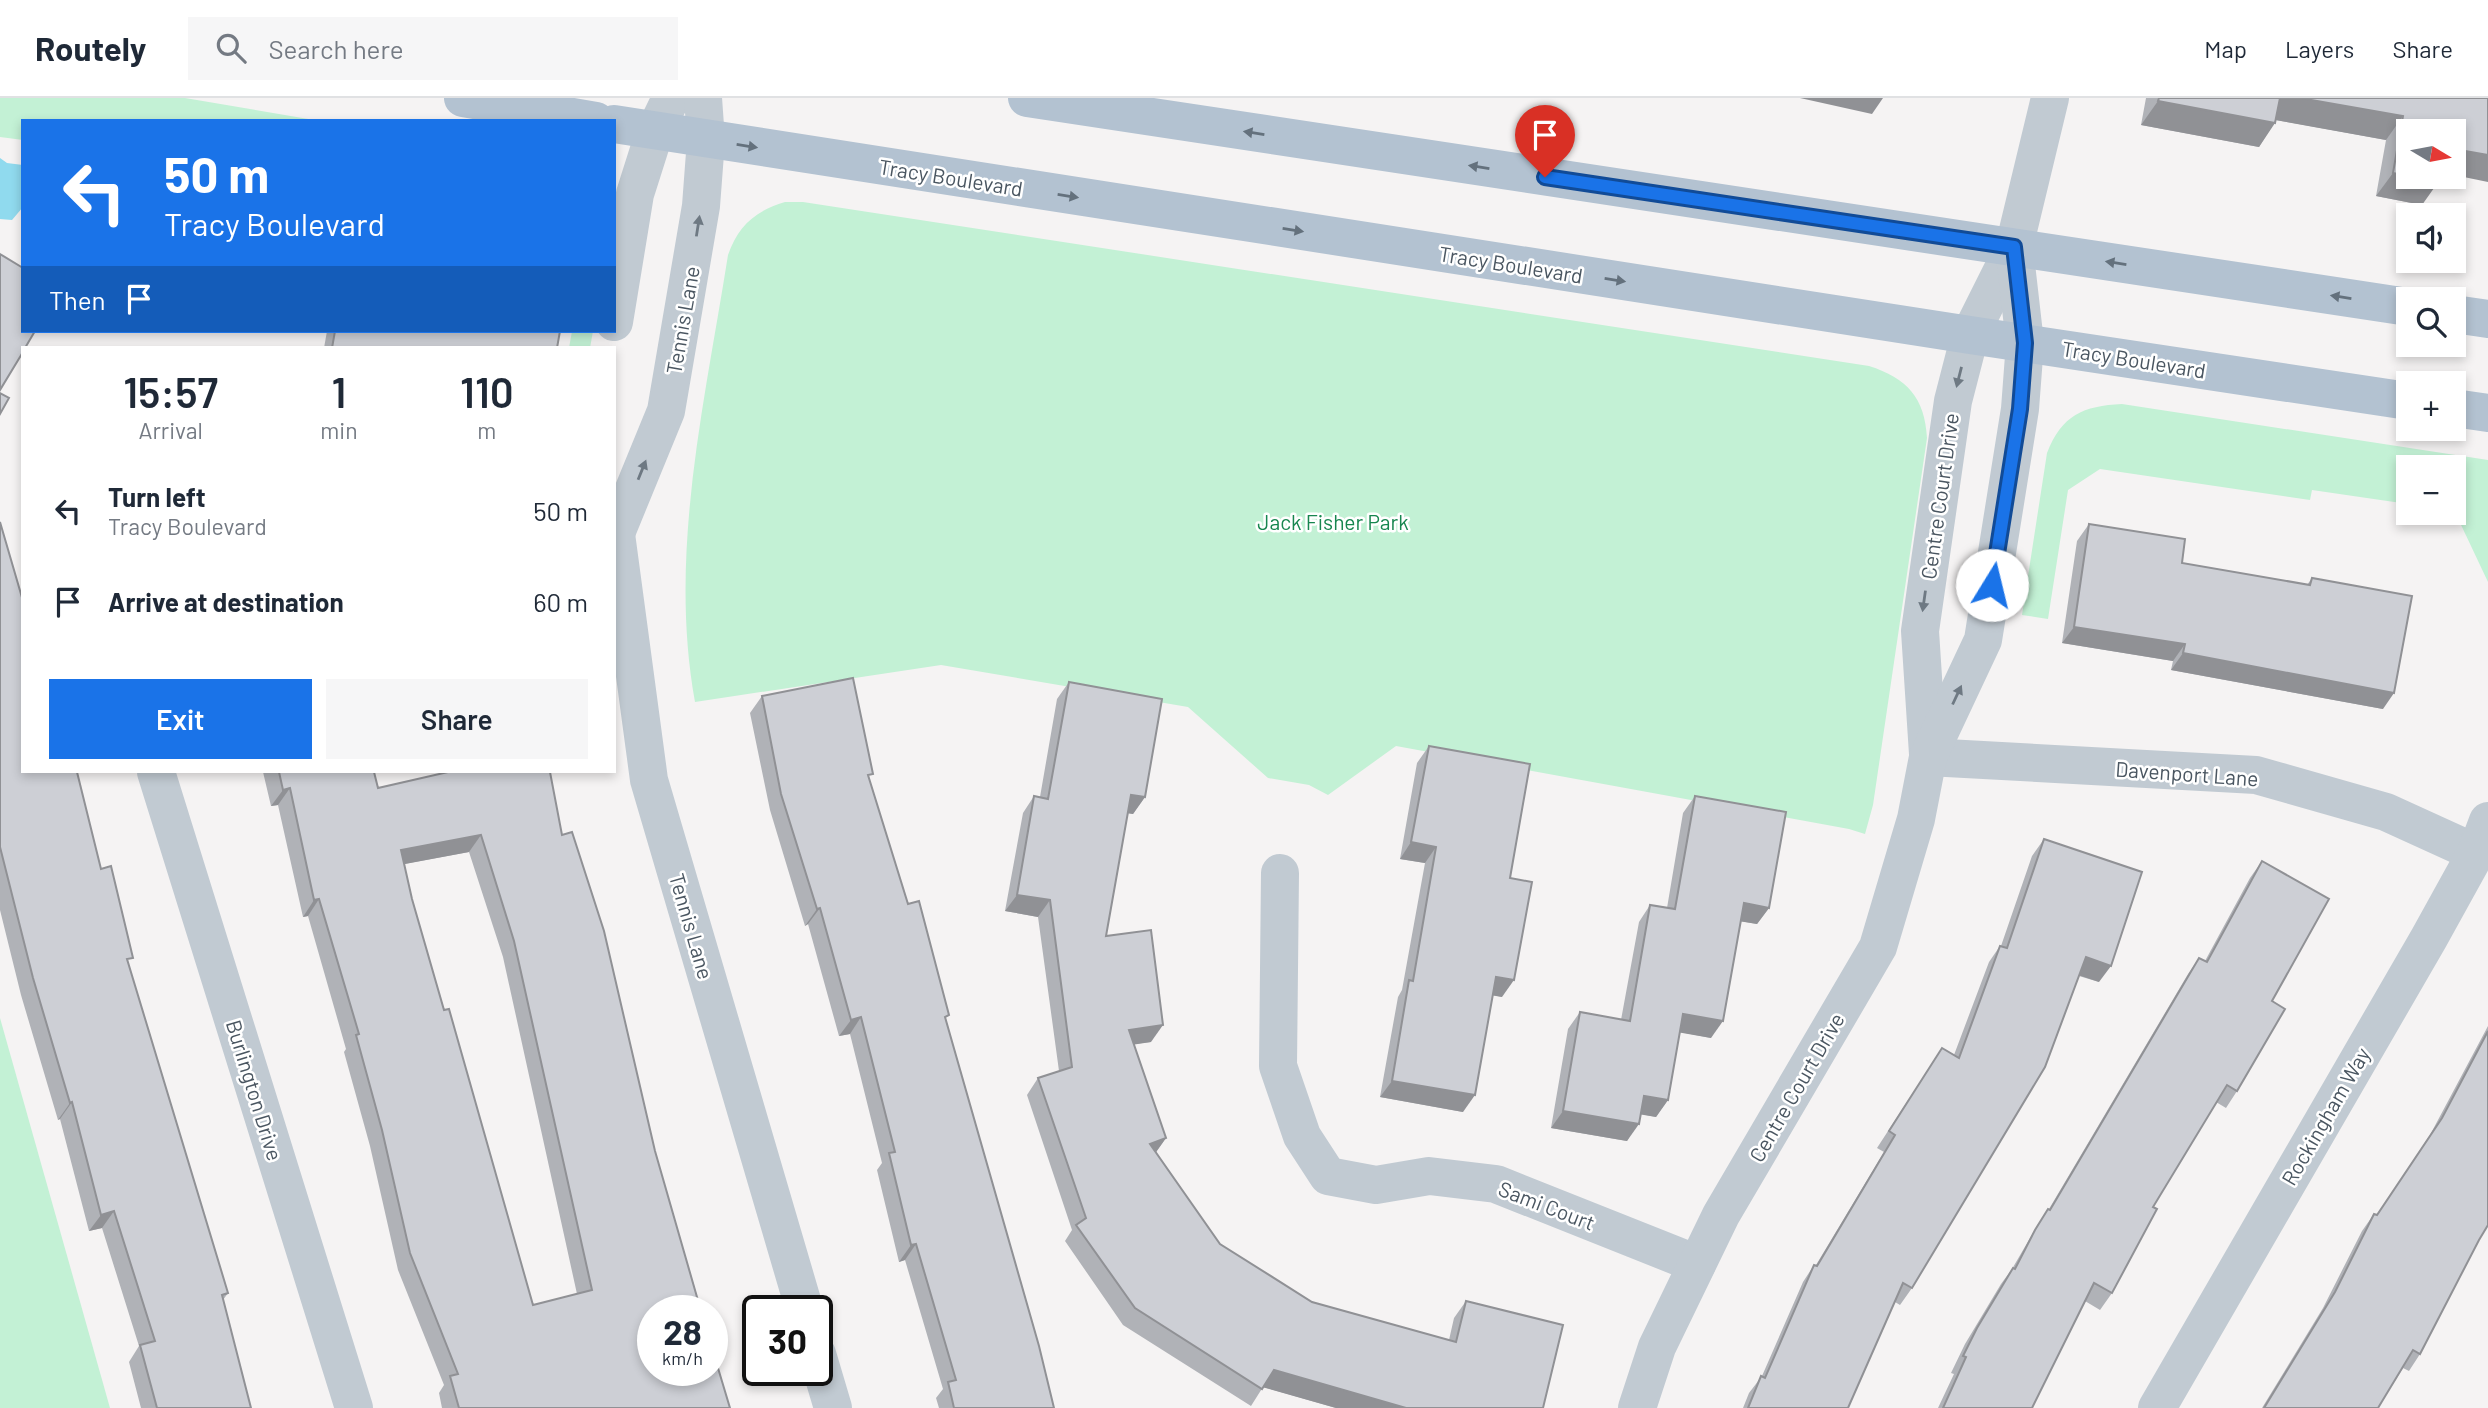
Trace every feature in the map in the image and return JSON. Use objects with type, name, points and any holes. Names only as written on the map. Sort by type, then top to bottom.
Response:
[{"type":"main road","points":[[463,98],[584,119]]},
{"type":"main road","points":[[1027,98],[2396,305]]},
{"type":"main road","name":"Tracy Boulevard","points":[[616,124],[663,114],[706,140],[2396,399]]},
{"type":"main road","points":[[2466,316],[2488,319]]},
{"type":"main road","points":[[2466,410],[2488,413]]},
{"type":"street","name":"Tennis Lane","points":[[616,527],[666,411],[701,206],[706,140],[703,98]]},
{"type":"street","name":"Centre Court Drive","points":[[1928,757],[1920,631],[1953,401],[1970,335],[2014,247],[2050,98]]},
{"type":"street","points":[[616,310],[635,194],[663,114]]},
{"type":"street","name":"Centre Court Drive","points":[[1637,1408],[1657,1346],[1721,1215],[1878,947],[1916,819],[1928,757],[1983,640],[2020,409],[2025,343],[2014,247]]},
{"type":"street","name":"Tennis Lane","points":[[616,536],[649,780],[800,1295]]},
{"type":"street","name":"Davenport Lane","points":[[1928,757],[2256,775],[2482,837]]},
{"type":"street","name":"Burlington Drive","points":[[156,773],[354,1408]]},
{"type":"street","name":"Rockingham Way","points":[[2157,1408],[2482,837]]},
{"type":"street","name":"Sami Court","points":[[1280,873],[1278,1066],[1302,1136],[1328,1176],[1377,1185],[1429,1176],[1496,1184],[1697,1264]]},
{"type":"street","points":[[826,1386],[833,1408]]},
{"type":"green space","points":[[0,98],[185,98],[308,119],[21,119],[21,140],[0,137]]},
{"type":"green space","name":"Jack Fisher Park","points":[[785,202],[803,202],[1869,366],[1894,377],[1912,391],[1918,401],[1927,438],[1873,805],[1865,834],[1396,746],[1328,795],[1309,785],[1268,778],[1188,707],[941,665],[695,702],[688,646],[688,534],[700,422],[728,255],[737,236],[749,221],[765,210]]},
{"type":"green space","points":[[572,333],[593,333],[590,346],[569,346]]},
{"type":"green space","points":[[2122,404],[2455,455],[2396,455],[2396,502],[2312,490],[2310,500],[2100,469],[2068,490],[2048,619],[2022,615],[2047,453],[2067,421],[2085,410]]},
{"type":"green space","points":[[2466,457],[2488,460],[2488,582],[2461,525],[2466,525]]},
{"type":"green space","points":[[0,1018],[110,1408],[0,1408]]},
{"type":"water","points":[[0,158],[7,163],[21,165],[21,209],[12,220],[0,219]]},
{"type":"building","points":[[2159,98],[2280,98],[2275,123],[2158,101]]},
{"type":"building","points":[[2300,98],[2488,98],[2488,155],[2466,151],[2466,119],[2402,119],[2403,116]]},
{"type":"building","points":[[0,254],[21,267],[21,333],[34,333],[26,346],[21,346],[21,355],[0,390]]},
{"type":"building","points":[[335,333],[560,333],[557,346],[332,346]]},
{"type":"building","points":[[0,393],[9,398],[0,414]]},
{"type":"building","points":[[0,522],[21,594],[21,773],[77,773],[101,869],[111,866],[133,958],[127,959],[228,1293],[222,1295],[251,1408],[157,1408],[140,1345],[155,1341],[114,1211],[101,1215],[72,1102],[70,1103],[33,978],[0,847]]},
{"type":"building","points":[[2089,524],[2185,539],[2182,563],[2310,585],[2312,578],[2412,596],[2394,693],[2183,653],[2185,644],[2074,627]]},
{"type":"building","points":[[853,678],[873,774],[868,775],[908,904],[919,901],[949,1015],[945,1017],[1039,1346],[1054,1408],[954,1408],[948,1382],[956,1380],[916,1244],[911,1245],[889,1153],[895,1152],[861,1017],[851,1020],[820,908],[817,909],[781,794],[762,696]]},
{"type":"building","points":[[1069,682],[1162,699],[1145,797],[1131,795],[1106,936],[1151,930],[1163,1025],[1129,1030],[1166,1138],[1150,1144],[1220,1244],[1312,1302],[1456,1342],[1466,1301],[1563,1325],[1543,1408],[1406,1408],[1274,1370],[1262,1389],[1135,1308],[1076,1225],[1086,1218],[1038,1078],[1072,1067],[1050,900],[1017,895],[1034,796],[1048,799]]},
{"type":"building","points":[[1429,746],[1530,764],[1510,878],[1532,882],[1514,980],[1496,977],[1475,1095],[1392,1081],[1409,980],[1413,981],[1436,847],[1411,842]]},
{"type":"building","points":[[279,773],[374,773],[378,788],[444,773],[550,773],[562,835],[572,832],[604,931],[655,1151],[696,1295],[637,1295],[637,1386],[723,1386],[730,1408],[459,1408],[450,1376],[458,1374],[410,1253],[382,1130],[356,1035],[359,1034],[319,899],[314,900],[290,788],[283,790]],"holes":[[[481,835],[514,941],[592,1290],[533,1305],[449,1009],[444,1010],[401,850]]]},
{"type":"building","points":[[1695,796],[1786,812],[1769,908],[1744,903],[1723,1021],[1683,1014],[1668,1100],[1644,1096],[1639,1124],[1563,1111],[1580,1012],[1630,1021],[1650,905],[1675,909]]},
{"type":"building","points":[[2044,839],[2142,872],[2111,966],[2086,957],[2045,1067],[1912,1288],[1903,1283],[1848,1408],[1748,1408],[1761,1376],[1765,1378],[1814,1265],[1817,1266],[1895,1135],[1889,1131],[1942,1048],[1959,1058],[2000,946],[2007,948]]},
{"type":"building","points":[[2262,861],[2329,899],[2272,1001],[2285,1009],[2237,1091],[2227,1085],[2153,1207],[2157,1209],[2112,1293],[2094,1283],[2032,1408],[1943,1408],[1977,1328],[2013,1268],[2015,1269],[2035,1230],[2048,1209],[2050,1210],[2199,958],[2207,962]]},
{"type":"building","points":[[2488,1031],[2488,1225],[2420,1354],[2413,1350],[2378,1408],[2264,1408],[2335,1292],[2374,1214],[2377,1215],[2442,1118]]},
{"type":"route","points":[[1545,177],[2014,247],[2025,343],[2020,409],[1992,585]]}]
